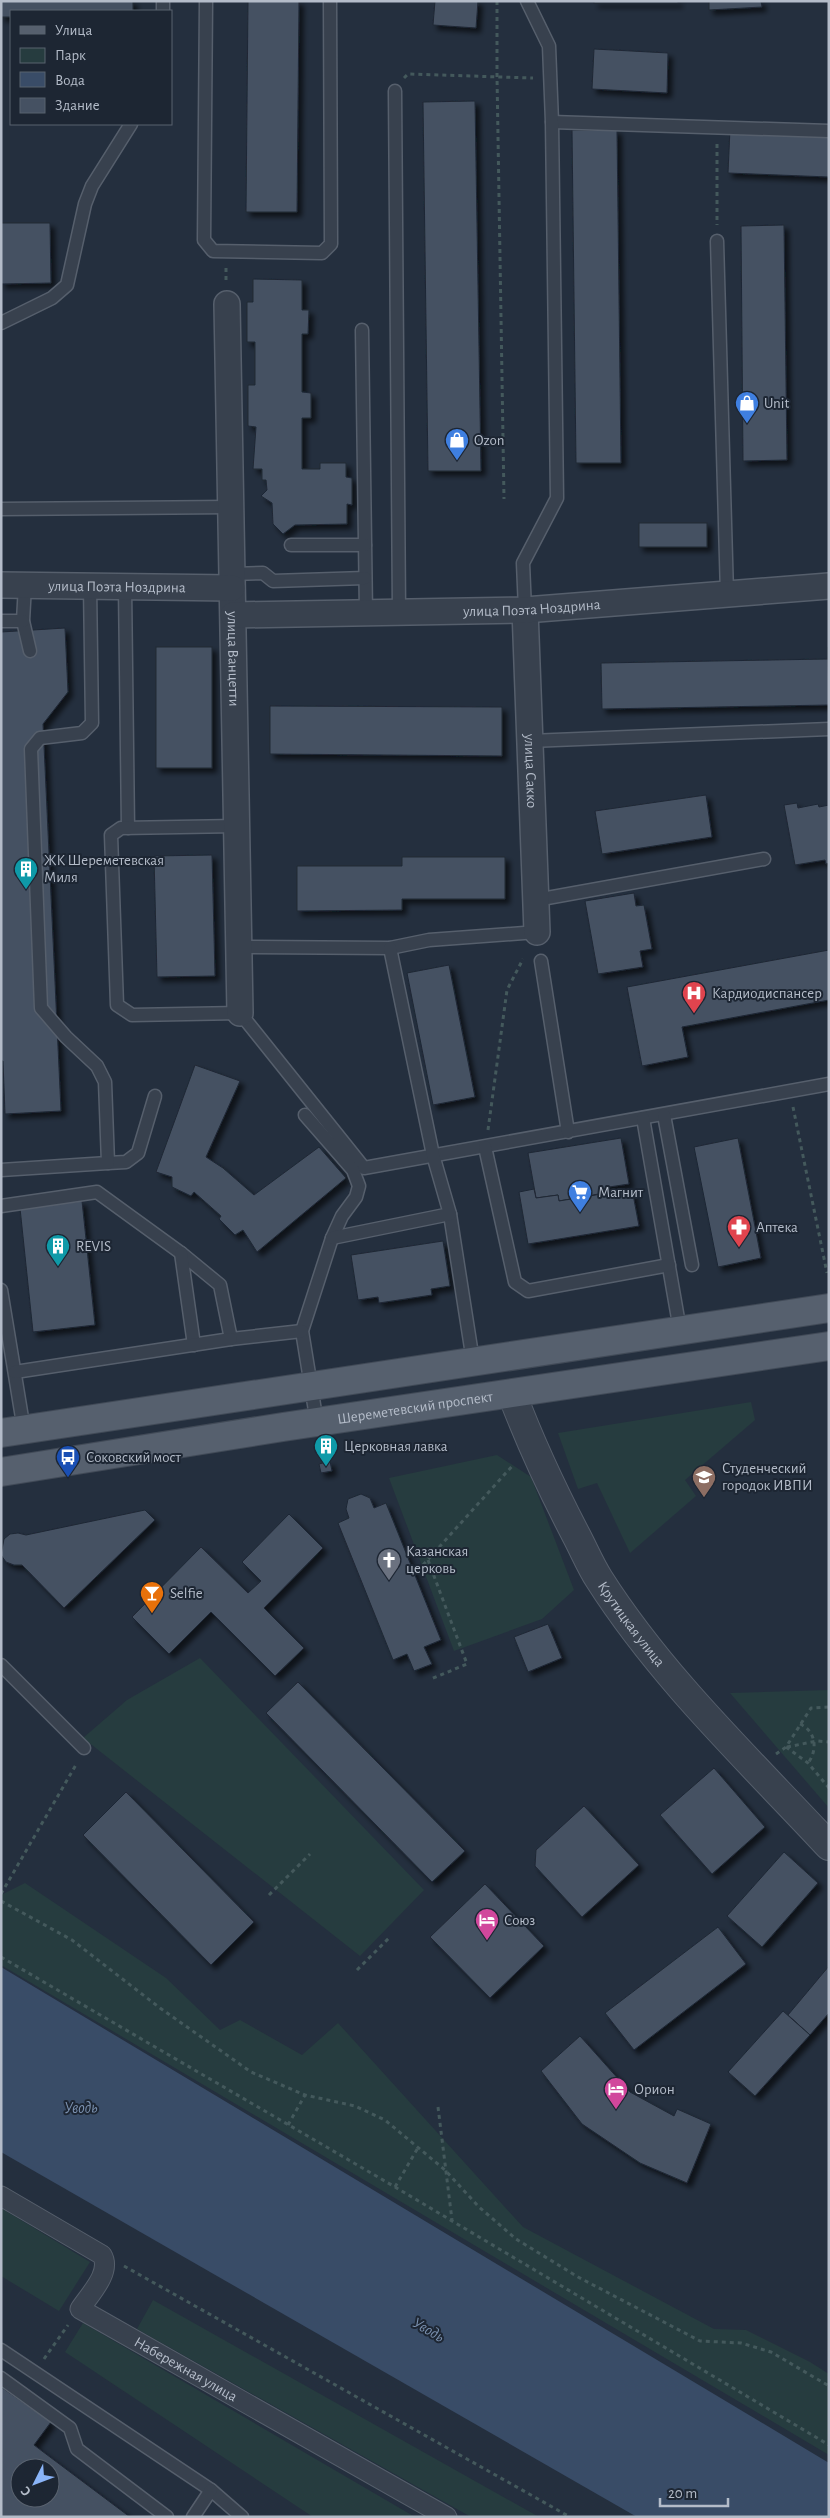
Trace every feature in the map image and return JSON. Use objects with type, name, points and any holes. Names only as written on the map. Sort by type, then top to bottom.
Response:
[{"type":"main road","points":[[13,1432],[829,1308]]},
{"type":"main road","name":"Шереметевский проспект","points":[[1,1472],[829,1346]]},
{"type":"main road","name":"Крутицкая улица","points":[[506,1357],[512,1394]]},
{"type":"street","name":"улица Ванцетти","points":[[226,304],[240,1013]]},
{"type":"street","name":"улица Поэта Ноздрина","points":[[13,585],[125,586],[232,581]]},
{"type":"street","name":"улица Поэта Ноздрина","points":[[233,615],[525,610],[829,586]]},
{"type":"street","name":"улица Сакко","points":[[525,610],[537,932]]},
{"type":"street","name":"Крутицкая улица","points":[[512,1394],[525,1428],[560,1504],[599,1578],[643,1640],[675,1679],[829,1846]]},
{"type":"street","points":[[1,2196],[98,2252],[105,2262],[105,2271],[80,2309]]},
{"type":"street","name":"Набережная улица","points":[[80,2309],[447,2517]]},
{"type":"lane","points":[[206,1],[204,240],[213,251],[322,253],[331,244],[330,1]]},
{"type":"lane","points":[[525,610],[523,563],[557,498],[552,122],[549,46],[527,1]]},
{"type":"lane","points":[[395,91],[399,612]]},
{"type":"lane","points":[[552,122],[829,131]]},
{"type":"lane","points":[[1,323],[52,298],[67,285],[85,204],[92,186],[130,125]]},
{"type":"lane","points":[[717,241],[728,594]]},
{"type":"lane","points":[[362,330],[366,613]]},
{"type":"lane","points":[[1,509],[230,507]]},
{"type":"lane","points":[[291,545],[365,545]]},
{"type":"lane","points":[[232,581],[263,573],[273,581],[365,578]]},
{"type":"lane","points":[[13,585],[24,621],[30,652]]},
{"type":"lane","points":[[90,586],[92,723],[82,733],[40,738],[30,749],[41,1008],[66,1037],[97,1066],[105,1082],[108,1163]]},
{"type":"lane","points":[[125,586],[128,828]]},
{"type":"lane","points":[[1,621],[24,621]]},
{"type":"lane","points":[[530,742],[829,729]]},
{"type":"lane","points":[[237,826],[121,828],[111,835],[117,1004],[132,1015],[240,1013],[364,1168],[829,1084]]},
{"type":"lane","points":[[536,900],[764,859]]},
{"type":"lane","points":[[239,947],[390,948],[429,940],[537,932]]},
{"type":"lane","points":[[390,948],[434,1154],[450,1214],[473,1361]]},
{"type":"lane","points":[[541,961],[568,1132]]},
{"type":"lane","points":[[1,1170],[126,1162],[138,1153],[154,1096]]},
{"type":"lane","points":[[305,1115],[353,1170],[359,1186],[356,1198],[342,1216],[332,1238],[302,1331],[317,1423]]},
{"type":"lane","points":[[664,1115],[692,1265]]},
{"type":"lane","points":[[643,1118],[680,1330]]},
{"type":"lane","points":[[485,1147],[515,1282],[528,1291],[669,1266]]},
{"type":"lane","points":[[1,1206],[97,1192],[220,1284],[231,1339]]},
{"type":"lane","points":[[332,1238],[450,1214]]},
{"type":"lane","points":[[181,1253],[194,1345]]},
{"type":"lane","points":[[1,1290],[15,1372],[13,1432]]},
{"type":"lane","points":[[15,1372],[231,1339],[302,1331]]},
{"type":"lane","points":[[1,1665],[82,1753]]},
{"type":"lane","points":[[1,2350],[211,2490],[242,2517]]},
{"type":"lane","points":[[1,2378],[70,2428],[77,2449],[167,2517]]},
{"type":"lane","points":[[193,2517],[211,2490]]},
{"type":"path","points":[[497,1],[504,499]]},
{"type":"path","points":[[395,91],[408,74],[550,78]]},
{"type":"path","points":[[716,127],[717,241]]},
{"type":"path","points":[[226,252],[226,304]]},
{"type":"path","points":[[485,1147],[506,990],[537,932]]},
{"type":"path","points":[[790,1091],[827,1273]]},
{"type":"path","points":[[423,1564],[515,1464]]},
{"type":"path","points":[[428,1560],[467,1664],[431,1679]]},
{"type":"path","points":[[786,1747],[811,1708],[829,1707]]},
{"type":"path","points":[[800,1724],[809,1731],[814,1742],[814,1755],[808,1762]]},
{"type":"path","points":[[786,1747],[814,1742],[829,1742]]},
{"type":"path","points":[[786,1747],[808,1762],[829,1788]]},
{"type":"path","points":[[1,1894],[82,1753]]},
{"type":"path","points":[[269,1895],[310,1854]]},
{"type":"path","points":[[1,1901],[72,1940],[160,2008],[252,2072],[305,2095],[354,2106],[385,2120],[419,2146],[445,2170],[479,2207],[516,2239],[578,2277],[700,2341],[741,2343],[772,2352],[829,2386]]},
{"type":"path","points":[[356,1970],[390,1937]]},
{"type":"path","points":[[1,1957],[395,2187],[829,2445]]},
{"type":"path","points":[[288,2124],[305,2095]]},
{"type":"path","points":[[438,2107],[452,2221]]},
{"type":"path","points":[[395,2187],[419,2146]]},
{"type":"path","points":[[98,2252],[570,2517]]},
{"type":"path","points":[[35,2372],[80,2309]]},
{"type":"green space","points":[[751,1402],[755,1420],[685,1480],[696,1496],[630,1553],[597,1483],[578,1489],[558,1433]]},
{"type":"green space","points":[[497,1455],[531,1477],[574,1590],[542,1619],[454,1651],[389,1478]]},
{"type":"green space","points":[[200,1658],[424,1890],[360,1956],[83,1738],[127,1700]]},
{"type":"green space","points":[[829,1690],[829,1808],[730,1693]]},
{"type":"green space","points":[[25,1883],[166,1978],[220,2030],[240,2020],[302,2055],[338,2023],[523,2227],[714,2329],[746,2330],[810,2362],[829,2374],[829,2455],[1,1965],[1,1895]]},
{"type":"green space","points":[[1,2208],[90,2262],[59,2311],[1,2276]]},
{"type":"green space","points":[[153,2300],[539,2517],[471,2517],[137,2329]]},
{"type":"green space","points":[[83,2323],[415,2517],[313,2517],[65,2352]]},
{"type":"water","name":"Уводь","points":[[1,1967],[829,2463],[829,2517],[637,2517],[1,2152]]},
{"type":"building","points":[[1,1],[133,1],[133,10],[10,10],[10,17],[1,17]]},
{"type":"building","points":[[248,1],[299,1],[297,212],[246,212]]},
{"type":"building","points":[[435,1],[478,1],[476,28],[433,25]]},
{"type":"building","points":[[594,1],[678,1],[678,3],[594,3]]},
{"type":"building","points":[[709,1],[761,1],[762,7],[709,10]]},
{"type":"building","points":[[594,49],[668,53],[667,93],[592,89]]},
{"type":"building","points":[[475,101],[481,471],[428,471],[423,102]]},
{"type":"building","points":[[730,129],[829,132],[829,177],[728,173]]},
{"type":"building","points":[[572,130],[617,130],[621,463],[576,463]]},
{"type":"building","points":[[1,223],[50,223],[51,283],[1,284]]},
{"type":"building","points":[[784,225],[787,460],[743,461],[741,226]]},
{"type":"building","points":[[253,279],[302,280],[302,310],[309,310],[308,334],[302,334],[302,392],[311,393],[311,418],[302,418],[302,469],[320,469],[320,463],[346,463],[346,477],[352,478],[352,505],[347,504],[347,524],[295,525],[283,534],[273,524],[272,503],[261,496],[267,490],[266,480],[262,480],[262,469],[253,469],[256,427],[248,426],[248,385],[255,385],[255,342],[247,342],[247,302],[253,302]]},
{"type":"building","points":[[639,523],[707,523],[707,547],[639,547]]},
{"type":"building","name":"ЖК Шереметевская Миля","points":[[65,628],[68,692],[43,724],[61,1111],[5,1114],[3,1061],[1,1061],[1,632]]},
{"type":"building","points":[[156,647],[212,647],[212,768],[156,768]]},
{"type":"building","points":[[828,647],[829,705],[602,709],[601,663],[828,659]]},
{"type":"building","points":[[270,706],[502,707],[502,756],[270,754]]},
{"type":"building","points":[[706,795],[712,837],[602,854],[595,811]]},
{"type":"building","points":[[797,803],[798,808],[818,804],[819,807],[829,805],[829,863],[826,864],[825,860],[795,865],[784,805]]},
{"type":"building","points":[[212,855],[215,976],[157,977],[154,856]]},
{"type":"building","points":[[402,857],[505,857],[505,899],[402,899],[402,910],[297,911],[297,866],[402,866]]},
{"type":"building","points":[[634,893],[636,906],[644,905],[652,949],[640,951],[643,967],[598,974],[585,901]]},
{"type":"building","name":"Кардиодиспансер","points":[[829,950],[829,1000],[682,1027],[688,1057],[642,1066],[627,987]]},
{"type":"building","points":[[449,965],[475,1097],[433,1105],[407,973]]},
{"type":"building","points":[[195,1065],[240,1081],[206,1157],[223,1168],[254,1195],[319,1147],[346,1178],[257,1252],[243,1230],[235,1235],[219,1219],[221,1216],[194,1192],[191,1196],[172,1187],[172,1177],[156,1172]]},
{"type":"building","points":[[621,1138],[629,1184],[609,1187],[610,1192],[559,1201],[558,1195],[536,1198],[528,1153]]},
{"type":"building","points":[[738,1138],[761,1258],[718,1267],[694,1147]]},
{"type":"building","name":"Магнит","points":[[534,1189],[536,1198],[558,1195],[559,1201],[632,1189],[639,1226],[528,1244],[519,1192]]},
{"type":"building","name":"REVIS","points":[[82,1201],[95,1325],[33,1332],[20,1208]]},
{"type":"building","points":[[443,1241],[450,1286],[431,1289],[432,1295],[379,1303],[378,1297],[358,1300],[351,1255]]},
{"type":"building","name":"Церковная лавка","points":[[330,1461],[332,1471],[321,1473],[319,1464]]},
{"type":"building","name":"Казанская церковь","points":[[361,1494],[370,1498],[374,1508],[386,1503],[441,1640],[424,1647],[432,1664],[414,1671],[407,1654],[393,1660],[338,1523],[349,1518],[346,1509],[348,1499]]},
{"type":"building","points":[[145,1510],[155,1520],[64,1608],[22,1565],[6,1562],[1,1555],[4,1539],[10,1534],[26,1535]]},
{"type":"building","points":[[289,1514],[323,1548],[264,1608],[304,1648],[275,1676],[211,1612],[169,1654],[132,1617],[201,1547],[248,1593],[261,1581],[242,1562]]},
{"type":"building","points":[[548,1624],[562,1658],[528,1672],[514,1637]]},
{"type":"building","points":[[298,1682],[465,1851],[432,1882],[266,1713]]},
{"type":"building","points":[[714,1768],[765,1827],[712,1874],[660,1815]]},
{"type":"building","points":[[126,1792],[254,1922],[211,1965],[83,1835]]},
{"type":"building","name":"Союз","points":[[584,1806],[639,1865],[582,1917],[535,1866],[536,1850]]},
{"type":"building","points":[[784,1852],[818,1883],[762,1947],[727,1916]]},
{"type":"building","name":"Союз","points":[[485,1884],[544,1946],[490,1998],[430,1937]]},
{"type":"building","points":[[718,1927],[746,1964],[634,2050],[605,2013]]},
{"type":"building","points":[[829,1966],[829,2013],[810,2035],[788,2015]]},
{"type":"building","points":[[783,2011],[810,2035],[755,2096],[728,2072]]},
{"type":"building","name":"Орион","points":[[580,2036],[630,2092],[674,2116],[677,2109],[711,2124],[687,2183],[640,2163],[582,2124],[541,2071]]},
{"type":"building","points":[[1,2387],[51,2422],[34,2445],[51,2458],[10,2458],[10,2508],[60,2508],[60,2464],[130,2517],[1,2517]]},
{"type":"place","name":"Unit","points":[[747,424]]},
{"type":"place","name":"Ozon","points":[[457,461]]},
{"type":"place","name":"ЖК Шереметевская Миля","points":[[26,890]]},
{"type":"place","name":"Кардиодиспансер","points":[[694,1014]]},
{"type":"place","name":"Магнит","points":[[580,1213]]},
{"type":"place","name":"Аптека","points":[[739,1248]]},
{"type":"place","name":"REVIS","points":[[58,1267]]},
{"type":"place","name":"Церковная лавка","points":[[326,1467]]},
{"type":"place","name":"Соковский мост","points":[[68,1478]]},
{"type":"place","name":"Студенческий городок ИВПИ","points":[[704,1498]]},
{"type":"place","name":"Казанская церковь","points":[[389,1581]]},
{"type":"place","name":"Selfie","points":[[152,1614]]},
{"type":"place","name":"Союз","points":[[487,1941]]},
{"type":"place","name":"Орион","points":[[616,2110]]}]
